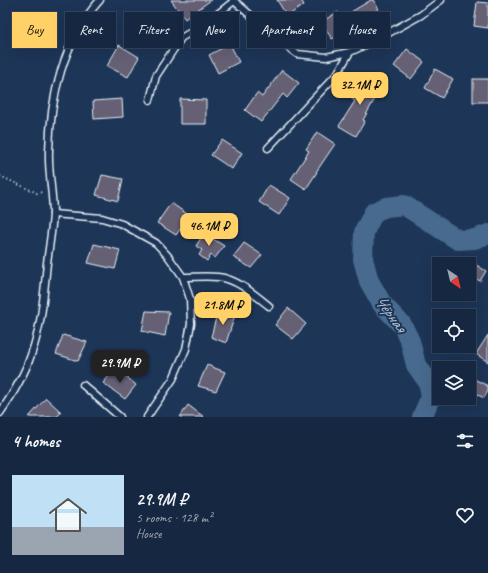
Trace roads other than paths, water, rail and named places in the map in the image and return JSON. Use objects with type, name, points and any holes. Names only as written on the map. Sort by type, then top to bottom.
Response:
[{"type":"lane","points":[[0,413],[10,399],[31,355],[42,311],[53,214],[49,152],[51,114],[60,70],[80,27],[100,0]]},
{"type":"lane","points":[[150,100],[156,76],[180,38],[206,23],[234,0],[285,45],[298,54],[326,57],[350,52],[374,41],[422,15],[441,0]]},
{"type":"lane","points":[[268,148],[337,74],[350,52]]},
{"type":"lane","points":[[53,214],[102,218],[122,224],[156,243],[168,256],[183,277],[190,299],[191,324],[186,349],[173,379],[147,417]]},
{"type":"lane","points":[[183,277],[218,277],[232,281],[250,291],[269,306]]},
{"type":"lane","points":[[82,386],[120,417]]},
{"type":"waterway","name":"Чёрная","points":[[422,417],[431,396],[428,382],[416,365],[410,341],[402,325],[382,304],[369,281],[363,259],[364,232],[374,212],[386,207],[404,205],[458,240],[475,239],[488,234]]}]
